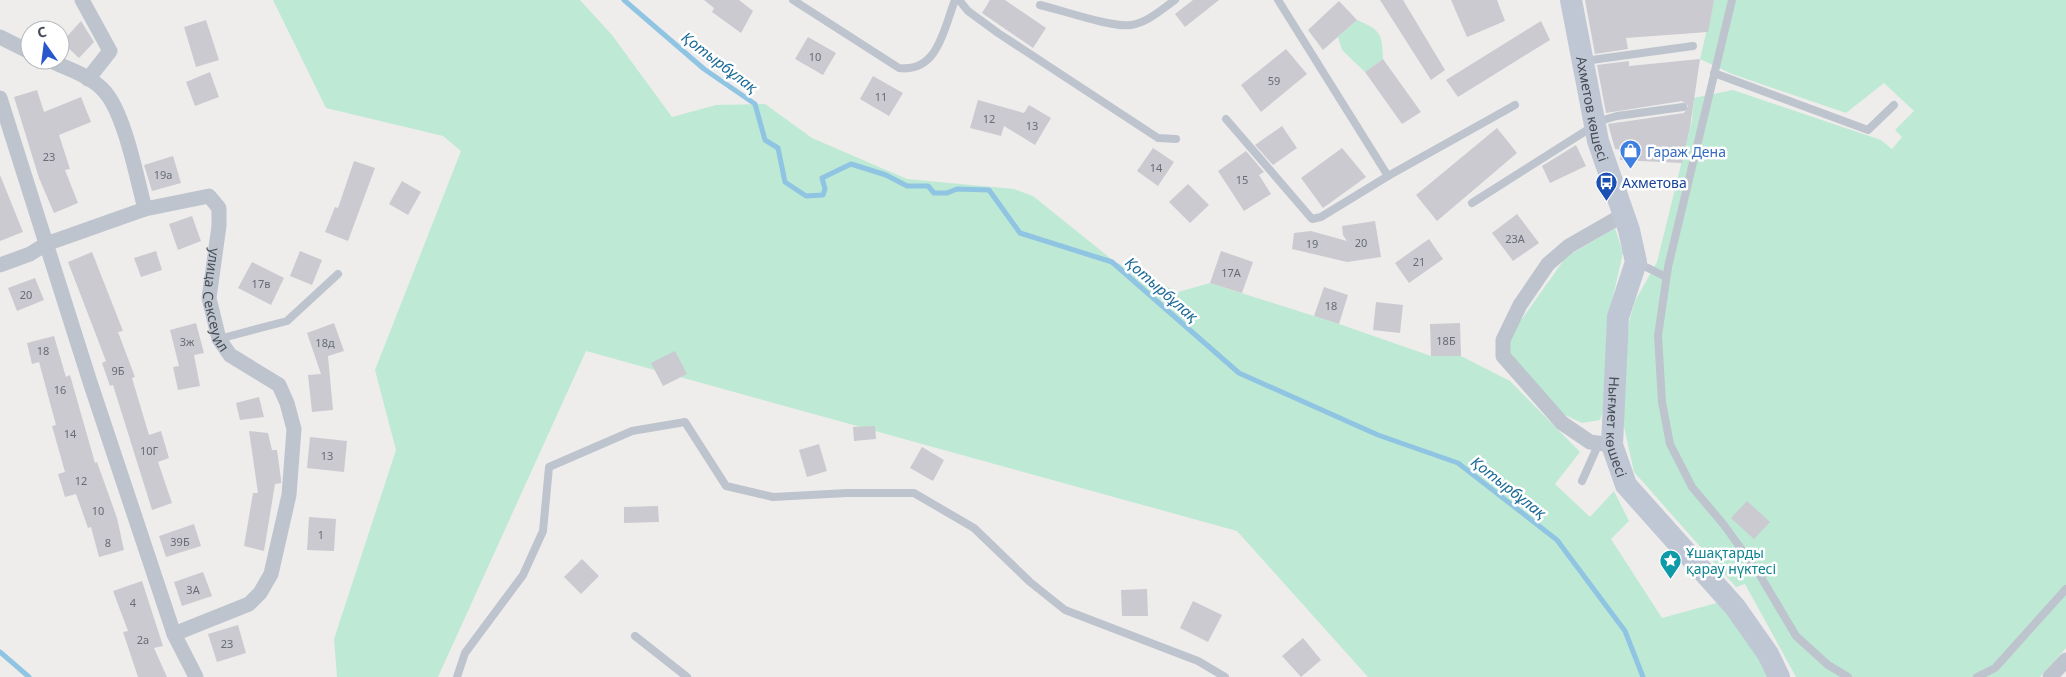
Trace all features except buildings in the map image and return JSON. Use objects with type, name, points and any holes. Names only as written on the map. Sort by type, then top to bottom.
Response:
[{"type":"main road","name":"Ахметов көшесі","points":[[1571,0],[1594,126],[1623,215]]},
{"type":"main road","points":[[1623,215],[1636,262]]},
{"type":"main road","name":"Нығмет көшесі","points":[[1636,262],[1618,317],[1606,444],[1626,485],[1735,607],[1768,654],[1779,677]]},
{"type":"street","points":[[82,0],[110,51],[88,79]]},
{"type":"street","points":[[0,37],[20,47]]},
{"type":"street","points":[[69,70],[88,79],[105,92],[119,118],[145,209]]},
{"type":"street","points":[[0,98],[174,634],[196,677]]},
{"type":"street","name":"улица Сексеуил","points":[[0,266],[30,254],[46,244],[145,209],[209,196],[219,208],[219,226],[209,298],[219,339],[230,355],[279,385],[287,403],[294,428],[289,495],[271,574],[260,593],[249,604],[174,634]]},
{"type":"street","points":[[1606,444],[1590,442],[1562,423],[1503,356],[1503,340],[1520,305],[1548,264],[1569,246],[1623,215]]},
{"type":"street","points":[[2050,677],[2066,660]]},
{"type":"lane","points":[[793,0],[900,68],[910,70],[924,65],[935,53],[955,0]]},
{"type":"lane","points":[[959,0],[968,11],[998,33],[1158,138],[1176,139]]},
{"type":"lane","points":[[1040,5],[1113,23],[1130,25],[1144,21],[1175,0]]},
{"type":"lane","points":[[1278,0],[1388,176]]},
{"type":"lane","points":[[1732,0],[1666,277],[1658,336],[1662,402],[1670,444],[1680,467],[1692,487],[1724,525],[1758,572],[1796,636],[1828,665],[1848,677]]},
{"type":"lane","points":[[1582,61],[1693,46]]},
{"type":"lane","points":[[1714,73],[1868,130],[1894,105]]},
{"type":"lane","points":[[1226,119],[1312,219],[1321,217],[1388,176],[1515,105]]},
{"type":"lane","points":[[1472,203],[1603,120],[1618,116],[1683,107]]},
{"type":"lane","points":[[1636,262],[1666,277]]},
{"type":"lane","points":[[219,339],[287,321],[338,274]]},
{"type":"lane","points":[[457,677],[465,653],[523,575],[543,531],[549,467],[632,431],[685,422],[726,486],[772,498],[847,492],[914,493],[974,528],[1030,582],[1066,610],[1198,660],[1225,677]]},
{"type":"lane","points":[[1582,481],[1606,444]]},
{"type":"lane","points":[[1977,677],[1995,668],[2066,589]]},
{"type":"lane","points":[[635,636],[687,677]]},
{"type":"green space","points":[[273,0],[580,0],[612,35],[672,117],[716,105],[765,104],[812,138],[907,179],[1014,189],[1033,196],[1115,262],[1178,292],[1210,283],[1339,324],[1431,356],[1461,356],[1510,381],[1580,452],[1555,484],[1590,517],[1614,491],[1629,521],[1611,539],[1662,618],[1720,602],[1772,677],[1368,677],[1237,531],[586,351],[438,677],[337,677],[334,639],[396,450],[375,370],[461,151],[443,136],[326,108]]},
{"type":"green space","points":[[1714,0],[2066,0],[2066,648],[2040,677],[1796,677],[1745,584],[1736,587],[1634,472],[1623,422],[1627,337],[1630,318],[1635,301],[1657,262],[1692,120],[1694,98],[1733,90],[1881,140],[1892,149],[1902,137],[1895,130],[1914,111],[1884,83],[1846,113],[1732,74],[1700,59]]},
{"type":"green space","points":[[1357,20],[1376,30],[1382,44],[1383,59],[1365,72],[1342,50],[1338,37]]},
{"type":"green space","points":[[1615,228],[1623,253],[1608,319],[1604,408],[1600,420],[1582,423],[1563,414],[1508,355],[1507,340],[1566,257]]},
{"type":"waterway","name":"Қотырбұлақ","points":[[624,0],[704,69],[755,104],[765,140],[778,148],[785,182],[806,196],[823,195],[825,189],[822,178],[851,164],[886,175],[907,186],[928,186],[934,193],[947,193],[957,189],[989,190],[1020,233],[1112,262],[1239,373],[1378,435],[1458,463],[1557,540],[1625,631],[1643,677]]},
{"type":"waterway","points":[[0,652],[29,677]]},
{"type":"place","name":"Гараж Дена","points":[[1631,170]]},
{"type":"place","name":"Ахметова","points":[[1606,201]]},
{"type":"place","name":"Ұшақтарды қарау нүктесі","points":[[1670,579]]}]
